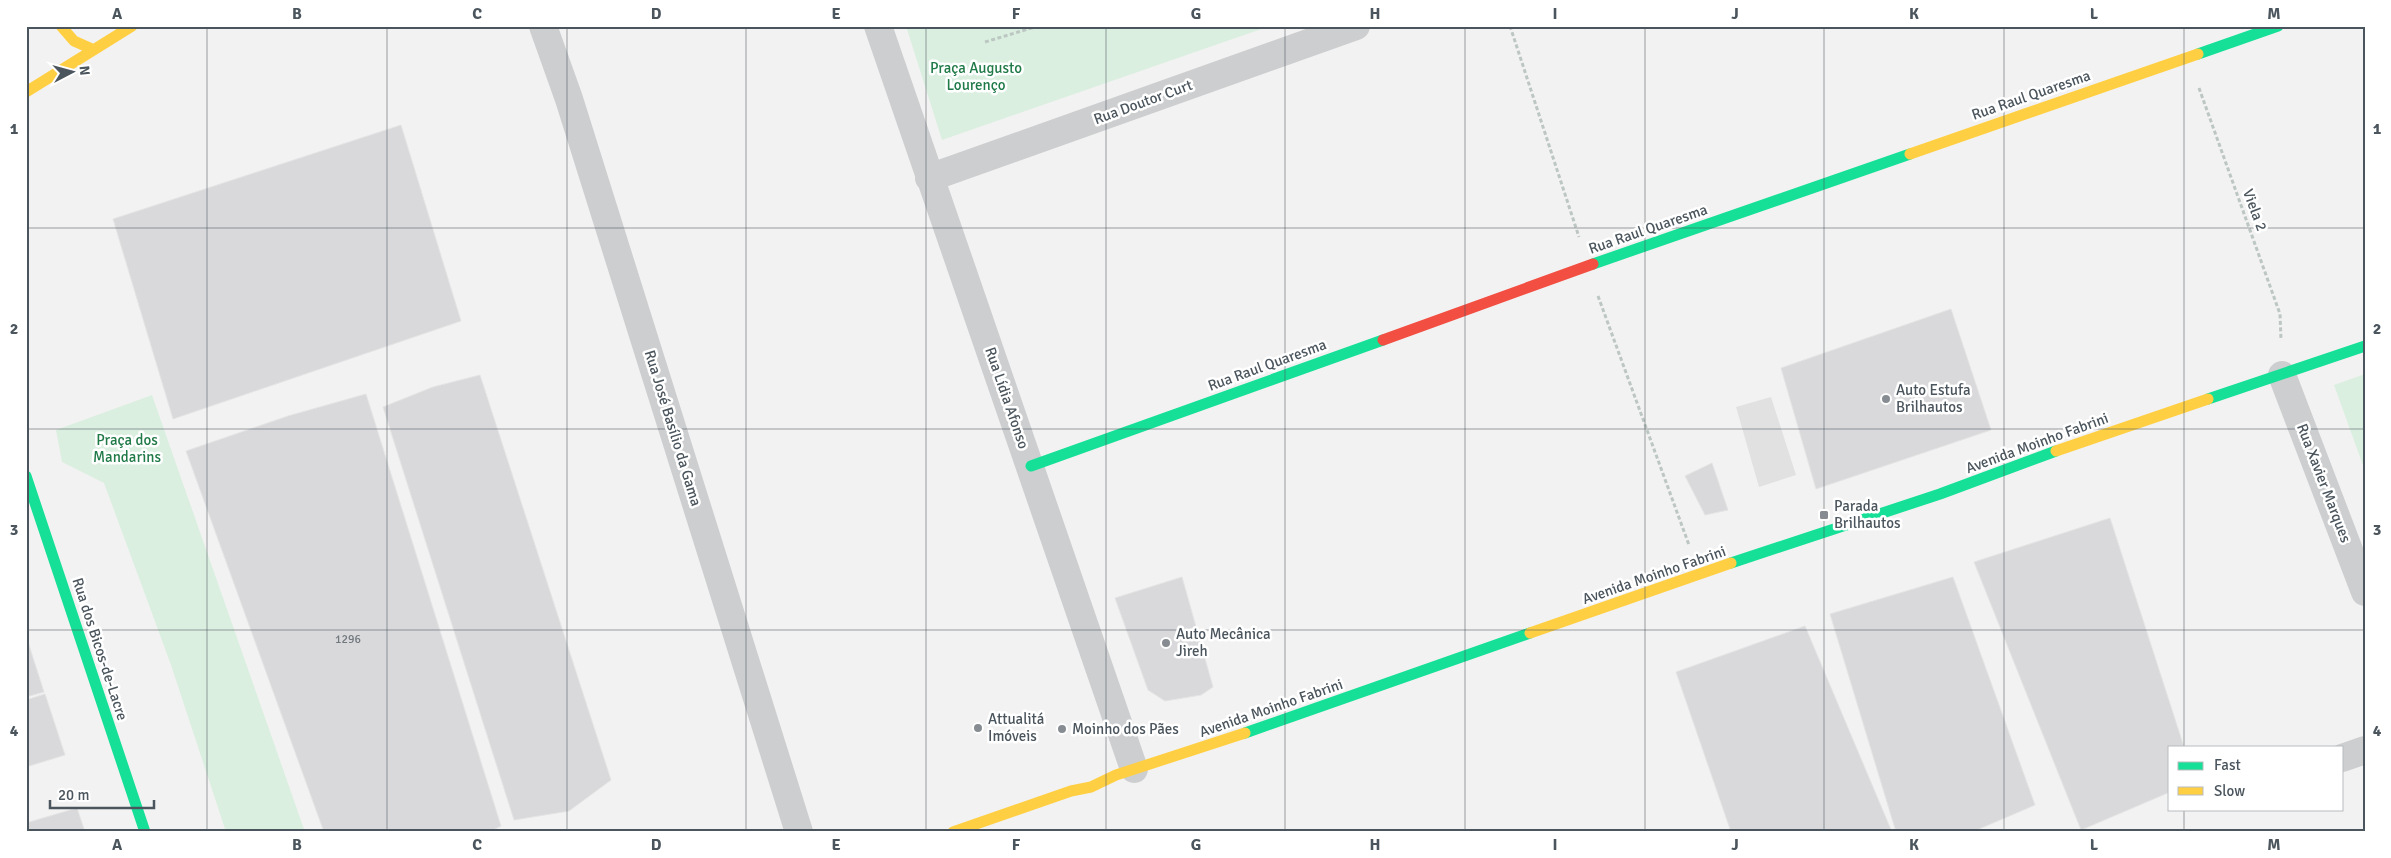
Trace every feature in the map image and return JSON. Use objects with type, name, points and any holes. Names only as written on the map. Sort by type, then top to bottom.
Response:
[{"type":"street","points":[[60,26],[69,38],[79,46],[92,50]]},
{"type":"street","points":[[26,92],[132,26]]},
{"type":"street","name":"Rua José Basílio da Gama","points":[[543,26],[569,99],[799,832]]},
{"type":"street","name":"Rua Lídia Afonso","points":[[878,26],[1134,769]]},
{"type":"street","name":"Rua Doutor Curt","points":[[929,178],[1356,26]]},
{"type":"street","name":"Rua Raul Quaresma","points":[[1031,466],[1588,266],[2278,26]]},
{"type":"street","name":"Avenida Moinho Fabrini","points":[[953,832],[1071,791],[1091,787],[1134,769],[1238,736],[1699,574],[1932,496],[2048,453],[2365,346]]},
{"type":"street","name":"Rua Xavier Marques","points":[[2282,375],[2365,592]]},
{"type":"street","name":"Rua dos Bicos-de-Lacre","points":[[26,476],[145,832]]},
{"type":"street","points":[[2344,757],[2365,750]]},
{"type":"path","points":[[1510,26],[1588,266],[1699,574]]},
{"type":"path","points":[[985,42],[1036,27]]},
{"type":"path","name":"Viela 2","points":[[2188,56],[2280,314],[2282,375]]},
{"type":"shaded area","points":[[1771,397],[1796,475],[1759,487],[1736,407]]},
{"type":"green space","name":"Praça Augusto Lourenço","points":[[906,26],[1270,26],[942,140]]},
{"type":"green space","points":[[2365,374],[2365,471],[2334,385]]},
{"type":"green space","name":"Praça dos Mandarins","points":[[152,395],[305,832],[226,832],[171,665],[104,483],[62,462],[56,430]]},
{"type":"building","points":[[401,125],[461,321],[173,419],[113,219]]},
{"type":"building","name":"Auto Estufa Brilhautos","points":[[1951,309],[1991,430],[1816,489],[1781,368]]},
{"type":"building","points":[[480,375],[611,780],[569,811],[514,820],[383,407],[433,387]]},
{"type":"building","points":[[366,394],[501,826],[489,832],[324,832],[186,451],[288,416]]},
{"type":"building","points":[[1712,463],[1728,510],[1705,515],[1685,476]]},
{"type":"building","points":[[2110,518],[2184,746],[2168,746],[2168,793],[2081,830],[1974,562]]},
{"type":"building","name":"Auto Mecânica Jireh","points":[[1182,577],[1213,687],[1201,695],[1165,701],[1148,690],[1115,598]]},
{"type":"building","points":[[1953,577],[2035,805],[1972,832],[1896,832],[1830,614]]},
{"type":"building","points":[[1805,626],[1892,832],[1731,832],[1676,672]]},
{"type":"building","points":[[26,636],[44,692],[26,697]]},
{"type":"building","points":[[45,694],[65,755],[26,767],[26,700]]},
{"type":"building","points":[[77,808],[85,832],[26,832],[26,823]]},
{"type":"traffic: fast","points":[[2198,54],[2278,26]]},
{"type":"traffic: fast","points":[[1593,264],[1910,154]]},
{"type":"traffic: fast","points":[[1031,466],[1383,340]]},
{"type":"traffic: fast","points":[[2208,399],[2365,346]]},
{"type":"traffic: fast","points":[[1731,563],[1940,494],[2056,451]]},
{"type":"traffic: fast","points":[[26,476],[145,832]]},
{"type":"traffic: fast","points":[[1245,733],[1530,633]]},
{"type":"traffic: slow","points":[[61,26],[74,41],[92,49]]},
{"type":"traffic: slow","points":[[26,92],[132,26]]},
{"type":"traffic: slow","points":[[1910,154],[2198,54]]},
{"type":"traffic: slow","points":[[2056,451],[2208,399]]},
{"type":"traffic: slow","points":[[1530,633],[1731,563]]},
{"type":"traffic: slow","points":[[953,832],[1071,791],[1091,787],[1116,775],[1245,733]]},
{"type":"traffic: jam","points":[[1383,340],[1593,264]]},
{"type":"place","name":"Auto Estufa Brilhautos","points":[[1886,399]]},
{"type":"place","name":"Parada Brilhautos","points":[[1824,515]]},
{"type":"place","name":"Auto Mecânica Jireh","points":[[1166,643]]},
{"type":"place","name":"Attualitá Imóveis","points":[[978,728]]},
{"type":"place","name":"Moinho dos Pães","points":[[1062,729]]}]
